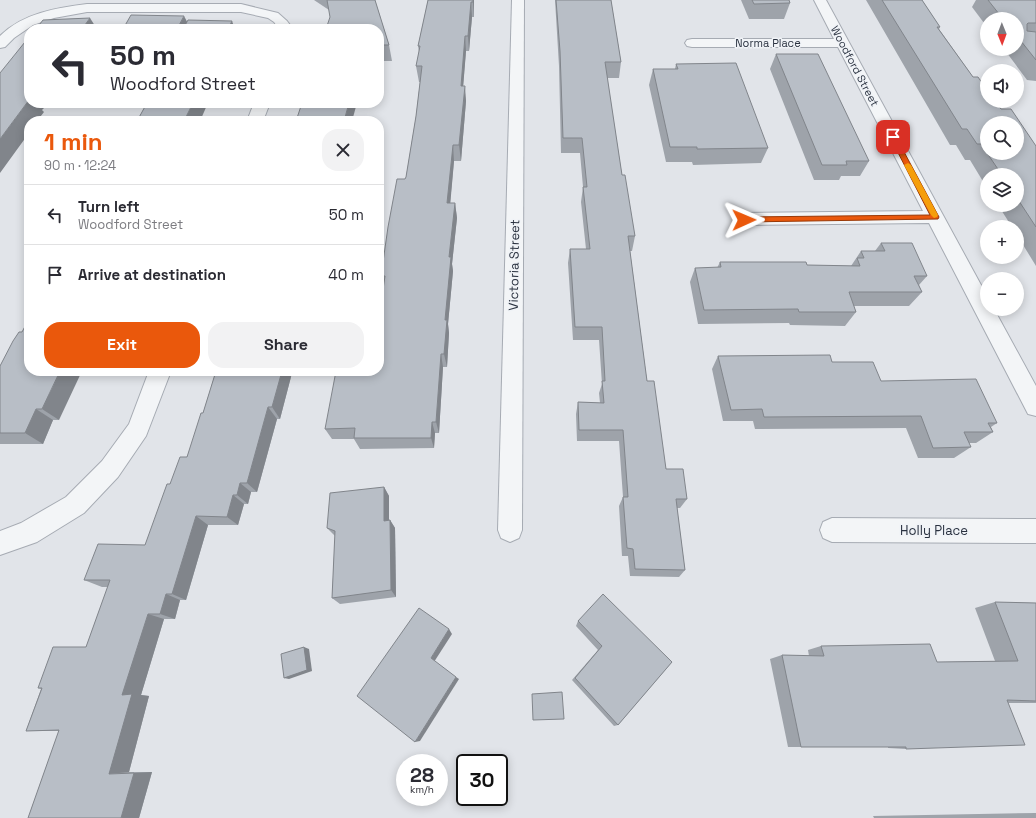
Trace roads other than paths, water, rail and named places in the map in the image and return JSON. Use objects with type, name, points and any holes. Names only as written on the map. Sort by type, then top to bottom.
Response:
[{"type":"street","name":"Victoria Street","points":[[510,530],[518,0]]},
{"type":"street","name":"Woodford Street","points":[[820,0],[1036,407]]},
{"type":"street","points":[[25,24],[62,11],[87,8],[241,8],[261,12],[277,18],[282,24]]},
{"type":"street","points":[[0,44],[20,26],[24,24]]},
{"type":"street","name":"Norma Place","points":[[692,43],[843,43]]},
{"type":"street","points":[[744,220],[935,217]]},
{"type":"street","points":[[0,543],[28,533],[75,505],[110,469],[138,429],[158,376]]},
{"type":"street","name":"Holly Place","points":[[832,530],[1036,531]]}]
